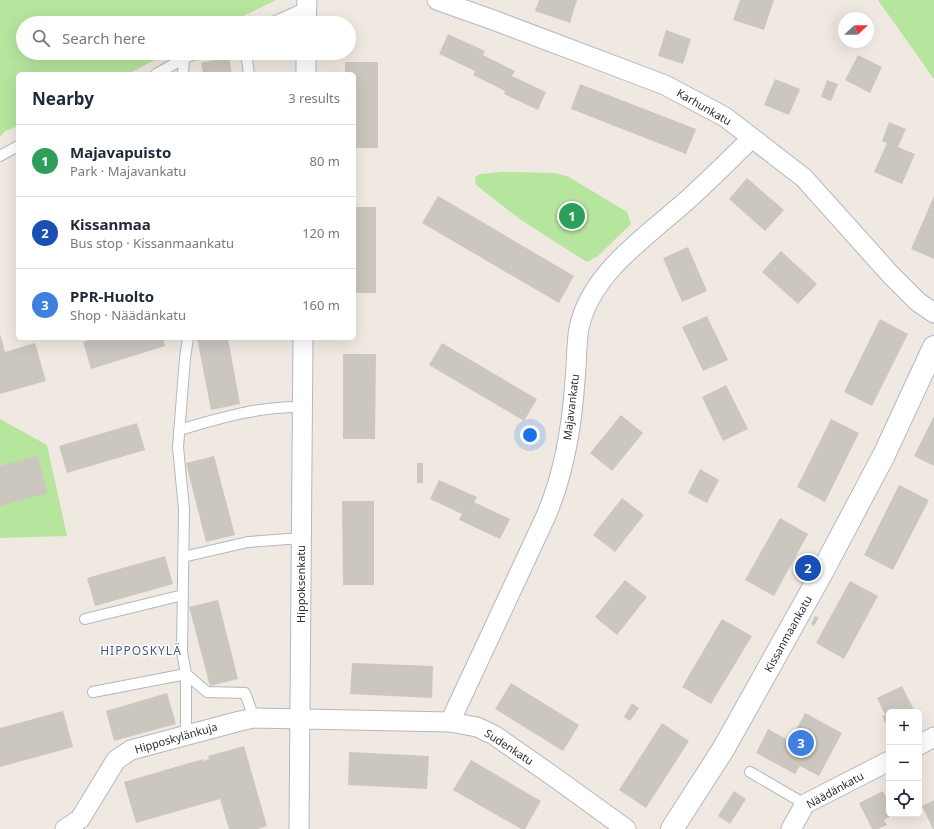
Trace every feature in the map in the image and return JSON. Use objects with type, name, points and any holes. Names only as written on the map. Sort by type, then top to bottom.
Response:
[{"type":"street","name":"Karhunkatu","points":[[437,0],[665,85],[724,117],[804,178],[890,274],[918,302],[934,313]]},
{"type":"street","points":[[306,60],[306,72]]},
{"type":"street","name":"Majavankatu","points":[[450,722],[545,518],[554,491],[563,462],[571,423],[579,328],[590,299],[601,281],[614,265],[656,226],[677,209],[752,138]]},
{"type":"street","name":"Hippoksenkatu","points":[[299,829],[303,340]]},
{"type":"street","name":"Kissanmaankatu","points":[[672,829],[724,748],[820,576],[884,455],[934,347]]},
{"type":"street","name":"Hipposkylänkuja","points":[[65,829],[80,819],[116,760],[131,750],[254,718],[300,719]]},
{"type":"street","name":"Sudenkatu","points":[[300,719],[450,722],[477,727],[494,735],[558,779],[626,829]]},
{"type":"street","points":[[922,743],[934,737]]},
{"type":"street","name":"Näädänkatu","points":[[790,829],[805,804],[886,763]]},
{"type":"lane","points":[[290,16],[307,10]]},
{"type":"lane","points":[[160,72],[180,60]]},
{"type":"lane","points":[[183,72],[184,60]]},
{"type":"lane","points":[[247,60],[249,72]]},
{"type":"lane","points":[[0,156],[16,147]]},
{"type":"lane","points":[[186,735],[186,674],[182,652],[184,509],[178,447],[188,340]]},
{"type":"lane","points":[[179,430],[238,413],[285,407],[303,407]]},
{"type":"lane","points":[[183,557],[248,542],[302,538]]},
{"type":"lane","points":[[85,619],[183,595]]},
{"type":"lane","points":[[93,692],[186,674]]},
{"type":"lane","points":[[186,674],[207,692],[246,693],[254,718]]},
{"type":"lane","points":[[750,772],[805,804]]},
{"type":"green space","points":[[0,0],[276,0],[243,16],[16,16],[16,60],[155,60],[132,72],[16,72],[16,127],[5,131],[0,137]]},
{"type":"green space","points":[[878,0],[934,0],[934,79]]},
{"type":"green space","points":[[502,172],[556,173],[569,177],[627,212],[631,224],[598,256],[587,262],[521,220],[476,185],[475,177],[481,174]]},
{"type":"green space","points":[[0,419],[47,445],[67,536],[0,538]]},
{"type":"building","points":[[539,0],[577,0],[570,23],[535,11]]},
{"type":"building","points":[[740,0],[774,0],[764,30],[733,20]]},
{"type":"building","points":[[666,30],[691,39],[683,64],[658,56]]},
{"type":"building","points":[[448,34],[485,51],[483,55],[515,71],[512,76],[546,92],[538,110],[504,94],[505,91],[473,75],[475,71],[439,54]]},
{"type":"building","points":[[858,55],[882,67],[870,93],[845,80]]},
{"type":"building","points":[[215,60],[230,60],[232,72],[203,72],[201,63]]},
{"type":"building","points":[[345,62],[378,62],[378,148],[356,148],[356,72],[345,72]]},
{"type":"building","points":[[775,79],[800,89],[789,115],[764,105]]},
{"type":"building","points":[[827,80],[838,84],[831,101],[821,97]]},
{"type":"building","points":[[580,84],[696,129],[686,154],[571,109]]},
{"type":"building","points":[[889,122],[906,129],[898,147],[915,154],[902,184],[874,172],[887,143],[882,141]]},
{"type":"building","points":[[747,178],[784,210],[765,231],[729,199]]},
{"type":"building","points":[[438,196],[574,276],[559,303],[422,223]]},
{"type":"building","points":[[934,196],[934,259],[911,249]]},
{"type":"building","points":[[356,207],[376,207],[376,293],[356,293]]},
{"type":"building","points":[[688,247],[707,291],[682,302],[663,258]]},
{"type":"building","points":[[781,251],[817,284],[798,304],[762,272]]},
{"type":"building","points":[[707,316],[728,360],[703,371],[682,327]]},
{"type":"building","points":[[880,319],[908,334],[872,406],[844,392]]},
{"type":"building","points":[[0,334],[5,352],[35,343],[46,381],[0,394]]},
{"type":"building","points":[[90,340],[164,340],[165,346],[91,369],[83,342]]},
{"type":"building","points":[[197,340],[228,340],[240,404],[211,410]]},
{"type":"building","points":[[442,343],[537,399],[524,421],[429,365]]},
{"type":"building","points":[[343,354],[376,354],[375,439],[343,439]]},
{"type":"building","points":[[726,385],[748,429],[723,441],[702,397]]},
{"type":"building","points":[[621,415],[643,433],[612,471],[590,453]]},
{"type":"building","points":[[934,416],[934,466],[914,456]]},
{"type":"building","points":[[831,419],[859,433],[825,502],[797,487]]},
{"type":"building","points":[[137,423],[145,450],[67,473],[59,446]]},
{"type":"building","points":[[37,456],[48,493],[0,506],[0,466]]},
{"type":"building","points":[[214,456],[235,535],[206,542],[186,463]]},
{"type":"building","points":[[417,463],[423,463],[423,483],[417,483]]},
{"type":"building","points":[[700,469],[719,480],[707,503],[688,493]]},
{"type":"building","points":[[439,480],[477,497],[474,502],[510,519],[500,539],[459,520],[462,514],[430,499]]},
{"type":"building","points":[[899,485],[929,500],[893,570],[864,555]]},
{"type":"building","points":[[622,498],[644,515],[615,552],[593,535]]},
{"type":"building","points":[[342,501],[374,501],[374,585],[343,585]]},
{"type":"building","points":[[780,518],[808,534],[774,596],[745,580]]},
{"type":"building","points":[[165,556],[173,584],[95,606],[87,578]]},
{"type":"building","points":[[625,580],[647,597],[617,635],[595,617]]},
{"type":"building","points":[[850,581],[878,596],[844,659],[816,643]]},
{"type":"building","points":[[218,600],[238,679],[210,686],[189,607]]},
{"type":"building","points":[[815,616],[819,617],[814,626],[811,624]]},
{"type":"building","points":[[722,619],[752,636],[711,704],[682,687]]},
{"type":"building","points":[[352,663],[433,666],[432,698],[350,694]]},
{"type":"building","points":[[511,683],[579,725],[563,751],[495,709]]},
{"type":"building","points":[[902,686],[914,709],[886,709],[886,725],[882,716],[885,715],[877,698]]},
{"type":"building","points":[[167,693],[176,724],[114,741],[106,711]]},
{"type":"building","points":[[632,703],[639,708],[630,721],[624,717]]},
{"type":"building","points":[[63,711],[73,747],[0,767],[0,728]]},
{"type":"building","points":[[805,713],[842,733],[819,776],[800,766],[795,774],[756,753],[768,729],[790,741]]},
{"type":"building","points":[[662,723],[689,741],[646,808],[619,790]]},
{"type":"building","points":[[244,746],[267,826],[258,829],[229,829],[220,799],[136,823],[124,782],[203,759],[203,761],[209,759],[208,756]]},
{"type":"building","points":[[349,752],[429,756],[427,789],[348,785]]},
{"type":"building","points":[[471,760],[541,801],[525,829],[521,829],[453,790]]},
{"type":"building","points":[[734,791],[746,799],[730,824],[718,816]]},
{"type":"building","points":[[883,791],[886,797],[886,817],[890,817],[884,820],[887,825],[878,829],[872,829],[859,803]]},
{"type":"building","points":[[934,800],[934,829],[933,829],[922,806]]},
{"type":"place","name":"Majavapuisto","points":[[572,216]]},
{"type":"place","name":"Kissanmaa","points":[[808,568]]},
{"type":"place","name":"PPR-Huolto","points":[[801,743]]},
{"type":"district","name":"HIPPOSKYLÄ","points":[[141,651]]}]
